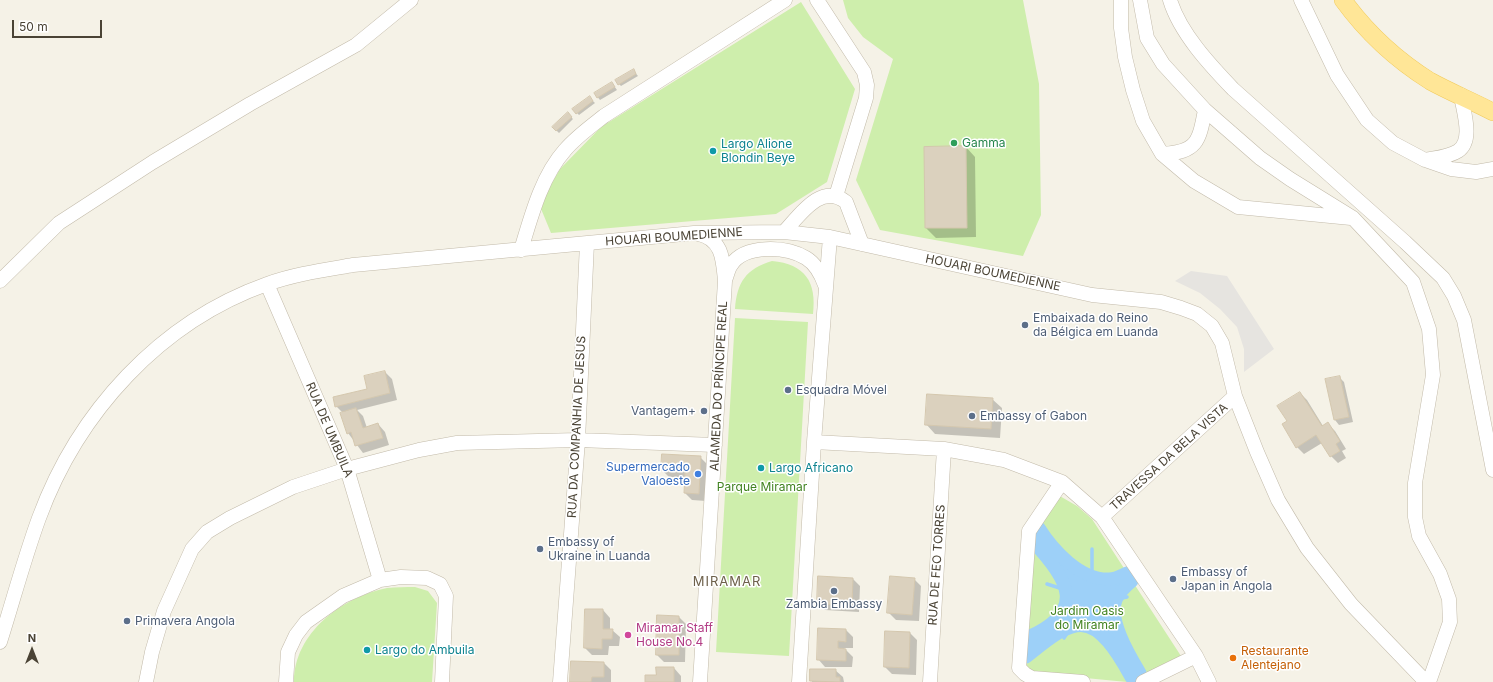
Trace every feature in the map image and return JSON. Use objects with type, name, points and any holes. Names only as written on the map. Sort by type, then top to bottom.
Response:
[{"type":"main road","points":[[1343,0],[1362,25],[1392,55],[1430,81],[1493,112]]},
{"type":"street","points":[[0,281],[59,223],[192,138],[356,45],[411,0]]},
{"type":"street","points":[[521,250],[533,211],[553,166],[565,150],[582,133],[611,112],[785,0]]},
{"type":"street","points":[[817,0],[864,72],[867,85],[866,98],[836,196]]},
{"type":"street","points":[[1121,0],[1121,28],[1125,57],[1133,90],[1143,121],[1162,154],[1194,181],[1238,207],[1353,218]]},
{"type":"street","points":[[1140,0],[1147,38],[1163,64],[1205,110],[1260,158],[1290,180],[1353,218],[1413,282],[1430,329],[1433,375],[1415,483],[1415,518],[1418,536],[1440,574],[1449,600],[1450,622],[1427,682]]},
{"type":"street","points":[[1170,0],[1182,26],[1207,62],[1233,89],[1405,242],[1443,278],[1454,296],[1464,320],[1493,470]]},
{"type":"street","points":[[1301,0],[1337,75],[1367,120],[1394,143],[1425,160],[1451,169],[1476,172],[1493,169]]},
{"type":"street","points":[[1425,160],[1459,151],[1464,142],[1466,124],[1460,96]]},
{"type":"street","points":[[1162,154],[1180,153],[1191,148],[1199,137],[1205,110]]},
{"type":"street","points":[[784,232],[814,201],[826,195],[836,196],[846,202],[850,208],[862,244]]},
{"type":"street","name":"HOUARI BOUMEDIENNE","points":[[0,642],[42,511],[57,476],[73,447],[98,408],[125,378],[170,336],[206,312],[267,284],[300,274],[353,265],[694,233],[784,232],[862,244],[1092,295],[1161,302],[1197,314],[1212,326],[1222,343],[1235,396],[1257,452],[1278,500],[1307,548],[1352,604],[1427,682]]},
{"type":"street","name":"ALAMEDA DO PRÍNCIPE REAL","points":[[694,233],[704,235],[714,242],[723,255],[725,282],[700,682]]},
{"type":"street","name":"ALAMEDA DO PRÍNCIPE REAL","points":[[799,682],[814,442],[830,238]]},
{"type":"street","name":"RUA DA COMPANHIA DE JESUS","points":[[560,682],[578,440],[587,244]]},
{"type":"street","name":"ALAMEDA DO PRÍNCIPE REAL","points":[[725,282],[731,265],[744,254],[759,250],[773,249],[790,251],[806,258],[818,270],[826,288]]},
{"type":"street","name":"RUA DE UMBUILA","points":[[267,284],[347,469],[380,580]]},
{"type":"street","name":"TRAVESSA DA BELA VISTA","points":[[1102,517],[1235,396]]},
{"type":"street","points":[[146,682],[164,612],[192,550],[207,532],[230,518],[293,487],[347,469],[419,450],[457,443],[578,440],[716,445]]},
{"type":"street","points":[[814,442],[944,449],[1004,460],[1062,482],[1102,517],[1196,656],[1209,682]]},
{"type":"street","name":"RUA DE FEO TORRES","points":[[930,682],[944,449]]},
{"type":"street","points":[[1062,482],[1029,531],[1020,668],[1025,674],[1032,678],[1083,682]]},
{"type":"street","points":[[286,682],[288,652],[296,635],[306,622],[343,596],[380,580],[401,577],[427,578],[440,584],[446,596],[442,682]]},
{"type":"street","points":[[1143,682],[1196,656]]},
{"type":"green space","name":"Gamma","points":[[843,0],[1023,0],[1039,84],[1041,215],[1023,256],[880,230],[856,180],[893,59],[863,37],[848,18]]},
{"type":"green space","points":[[801,2],[855,89],[827,182],[776,214],[551,233],[539,204],[560,169],[601,127]]},
{"type":"green space","points":[[772,261],[793,266],[801,271],[806,277],[813,293],[813,314],[735,309],[738,291],[744,278],[756,268]]},
{"type":"green space","name":"Parque Miramar","points":[[735,318],[808,322],[789,656],[716,652]]},
{"type":"green space","name":"Jardim Oasis do Miramar","points":[[1058,495],[1077,506],[1092,519],[1181,656],[1156,671],[1127,682],[1033,673],[1026,668],[1024,662],[1034,525]]},
{"type":"green space","points":[[415,587],[428,591],[437,603],[432,682],[294,682],[296,664],[302,648],[312,633],[324,620],[338,609],[353,600],[387,588]]},
{"type":"shaded area","points":[[1191,271],[1227,276],[1274,349],[1244,372],[1244,349],[1237,327],[1220,309],[1200,293],[1175,281]]},
{"type":"water","points":[[1039,528],[1045,537],[1068,562],[1088,575],[1109,579],[1116,578],[1127,573],[1132,581],[1116,600],[1114,608],[1115,617],[1121,638],[1140,673],[1131,677],[1109,642],[1093,629],[1085,626],[1076,626],[1062,631],[1026,657],[1028,637],[1047,627],[1059,617],[1065,606],[1066,594],[1063,582],[1056,569],[1033,542]]},
{"type":"building","points":[[634,69],[636,74],[618,85],[615,80]]},
{"type":"building","points":[[612,82],[615,87],[597,98],[594,93]]},
{"type":"building","points":[[590,96],[593,101],[576,114],[572,109]]},
{"type":"building","points":[[568,112],[572,117],[556,131],[552,127]]},
{"type":"building","points":[[966,146],[967,228],[925,228],[924,147]]},
{"type":"building","points":[[385,371],[390,393],[335,407],[333,397],[367,389],[364,376]]},
{"type":"building","points":[[1340,376],[1349,417],[1334,420],[1325,379]]},
{"type":"building","points":[[1300,392],[1322,426],[1328,422],[1340,441],[1336,444],[1340,451],[1330,457],[1316,435],[1296,448],[1282,424],[1287,421],[1277,406]]},
{"type":"building","points":[[927,394],[993,398],[991,429],[925,425]]},
{"type":"building","points":[[356,408],[363,428],[378,423],[383,438],[355,446],[351,432],[347,434],[340,413]]},
{"type":"building","points":[[662,454],[701,456],[699,494],[684,493],[685,471],[661,470]]},
{"type":"building","points":[[818,576],[853,578],[852,605],[817,604]]},
{"type":"building","points":[[890,576],[915,578],[912,615],[887,613]]},
{"type":"building","points":[[585,609],[603,609],[603,629],[613,629],[612,639],[602,639],[602,649],[584,648]]},
{"type":"building","points":[[657,615],[679,616],[679,655],[656,655]]},
{"type":"building","points":[[818,628],[846,629],[846,642],[838,641],[838,648],[846,649],[846,661],[817,660]]},
{"type":"building","points":[[885,631],[910,632],[909,668],[884,667]]},
{"type":"building","points":[[571,661],[604,662],[604,677],[592,677],[591,682],[570,682]]},
{"type":"building","points":[[656,667],[674,667],[674,682],[645,682],[645,675],[656,675]]},
{"type":"building","points":[[810,669],[836,669],[836,677],[840,677],[840,682],[810,681]]},
{"type":"waterway","points":[[1039,528],[1045,537],[1068,562],[1088,575],[1109,579],[1116,578],[1127,573],[1132,581],[1116,600],[1114,608],[1115,617],[1121,638],[1140,673],[1131,677],[1109,642],[1093,629],[1085,626],[1076,626],[1062,631],[1026,657],[1028,637],[1047,627],[1059,617],[1065,606],[1066,594],[1063,582],[1056,569],[1033,542],[1039,528]]},
{"type":"waterway","points":[[1092,549],[1092,580]]},
{"type":"waterway","points":[[1047,584],[1069,591]]},
{"type":"waterway","points":[[1112,600],[1127,597]]},
{"type":"waterway","points":[[1064,638],[1073,624]]},
{"type":"waterway","points":[[1118,631],[1127,640]]},
{"type":"place","name":"Gamma","points":[[954,143]]},
{"type":"place","name":"Largo Alione Blondin Beye","points":[[713,151]]},
{"type":"place","name":"Embaixada do Reino da Bélgica em Luanda","points":[[1025,325]]},
{"type":"place","name":"Esquadra Móvel","points":[[788,390]]},
{"type":"place","name":"Vantagem+","points":[[704,411]]},
{"type":"place","name":"Embassy of Gabon","points":[[972,416]]},
{"type":"place","name":"Largo Africano","points":[[761,468]]},
{"type":"place","name":"Supermercado Valoeste","points":[[698,474]]},
{"type":"place","name":"Embassy of Ukraine in Luanda","points":[[540,549]]},
{"type":"place","name":"Embassy of Japan in Angola","points":[[1173,579]]},
{"type":"place","name":"Zambia Embassy","points":[[834,591]]},
{"type":"place","name":"Primavera Angola","points":[[127,621]]},
{"type":"place","name":"Miramar Staff House No.4","points":[[628,635]]},
{"type":"place","name":"Largo do Ambuila","points":[[367,650]]},
{"type":"place","name":"Restaurante Alentejano","points":[[1233,658]]},
{"type":"district","name":"MIRAMAR","points":[[727,582]]}]
